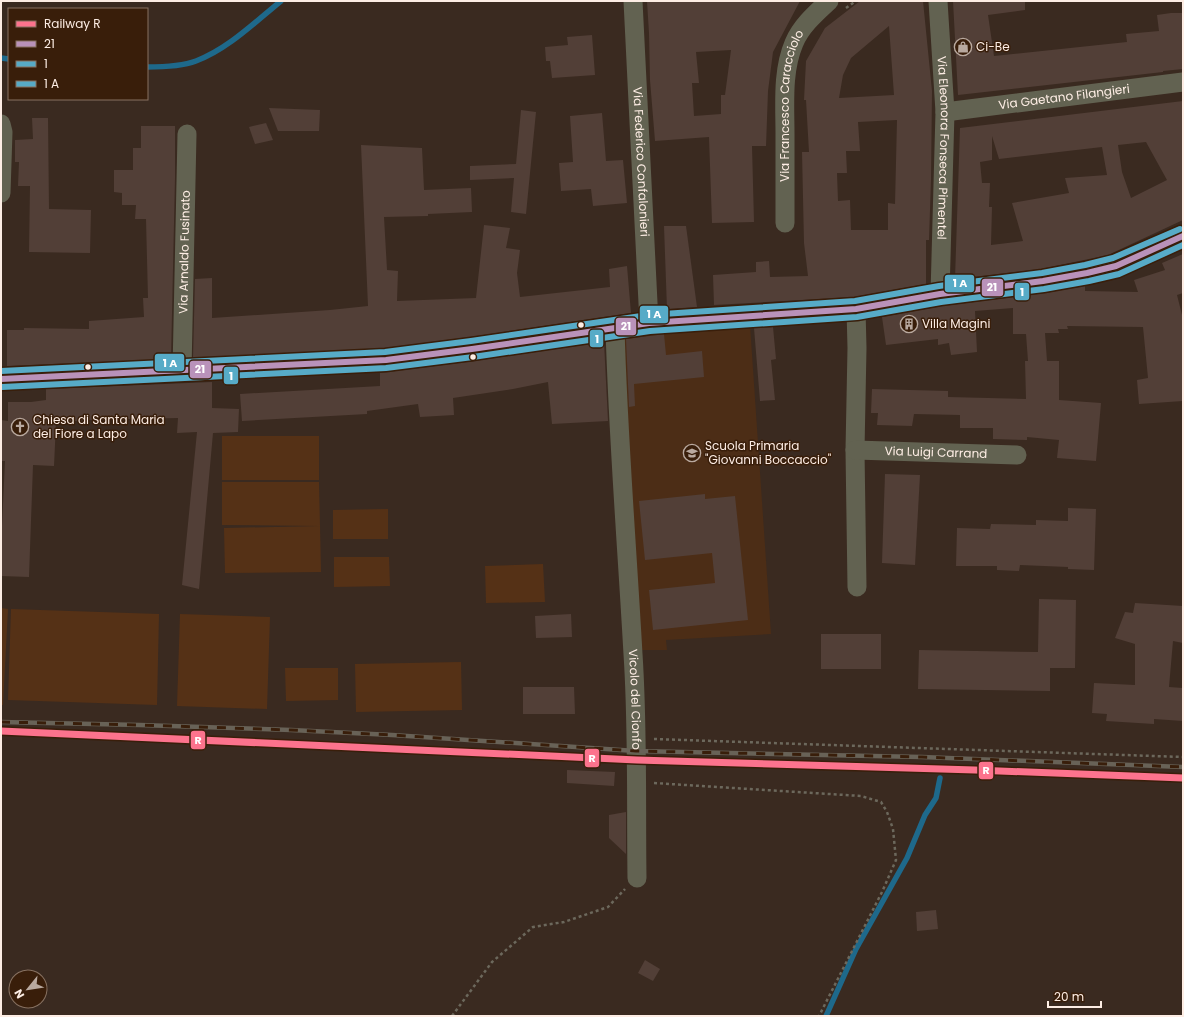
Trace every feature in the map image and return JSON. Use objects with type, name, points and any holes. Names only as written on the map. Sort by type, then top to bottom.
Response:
[{"type":"street","name":"Via Federico Confalonieri","points":[[633,1],[649,323]]},
{"type":"street","name":"Via Eleonora Fonseca Pimentel","points":[[938,1],[945,112],[940,294]]},
{"type":"street","name":"Via Francesco Caracciolo","points":[[785,223],[785,106],[788,62],[798,34],[809,20],[837,5]]},
{"type":"street","name":"Via Gaetano Filangieri","points":[[945,112],[1183,82]]},
{"type":"street","points":[[1,124],[3,132],[1,193]]},
{"type":"street","name":"Via Arnaldo Fusinato","points":[[182,371],[187,134]]},
{"type":"street","points":[[1,380],[47,376],[182,371],[386,360],[472,350],[649,323],[856,309],[940,294],[1043,281],[1087,273],[1116,266],[1183,236]]},
{"type":"street","points":[[856,309],[857,348],[855,450],[858,587]]},
{"type":"street","name":"Vicolo del Cionfo","points":[[615,328],[618,430],[634,655],[637,878]]},
{"type":"street","name":"Via Luigi Carrand","points":[[855,450],[1017,455]]},
{"type":"path","points":[[837,5],[856,1]]},
{"type":"path","points":[[636,739],[1183,757]]},
{"type":"path","points":[[636,781],[861,796],[881,802],[887,812],[893,829],[896,860],[882,892],[819,1016]]},
{"type":"path","points":[[452,1016],[492,962],[533,927],[564,922],[608,907],[637,878]]},
{"type":"shaded area","name":"Scuola Primaria \"Giovanni Boccaccio\"","points":[[750,325],[771,634],[666,640],[667,650],[641,650],[617,338]]},
{"type":"shaded area","points":[[222,436],[319,436],[319,480],[222,480]]},
{"type":"shaded area","points":[[222,482],[319,482],[320,526],[222,525]]},
{"type":"shaded area","points":[[388,509],[388,539],[333,539],[333,510]]},
{"type":"shaded area","points":[[320,526],[321,572],[225,573],[224,528]]},
{"type":"shaded area","points":[[334,557],[389,557],[390,586],[334,587]]},
{"type":"shaded area","points":[[543,564],[545,602],[486,603],[485,566]]},
{"type":"shaded area","points":[[1,608],[8,609],[3,705],[1,705]]},
{"type":"shaded area","points":[[11,609],[159,614],[157,705],[8,700]]},
{"type":"shaded area","points":[[180,614],[270,617],[267,709],[177,706]]},
{"type":"shaded area","points":[[461,662],[462,710],[356,712],[355,664]]},
{"type":"shaded area","points":[[285,668],[338,668],[338,700],[286,701]]},
{"type":"building","points":[[647,1],[800,1],[773,52],[768,91],[766,146],[752,146],[754,222],[712,223],[709,137],[655,141],[650,80]],"holes":[[[731,50],[725,95],[721,95],[721,114],[694,116],[692,83],[699,83],[696,52]]]},
{"type":"building","points":[[860,1],[923,1],[932,91],[931,180],[929,240],[926,240],[926,284],[854,297],[714,305],[713,275],[756,272],[756,262],[769,261],[770,277],[808,276],[804,243],[802,152],[809,152],[806,100],[804,100],[806,61],[825,28]],"holes":[[[889,26],[894,95],[839,98],[843,75],[851,58]],[[897,120],[895,204],[888,203],[888,230],[851,230],[850,200],[838,201],[837,173],[847,173],[846,151],[860,151],[858,122]]]},
{"type":"building","points":[[953,1],[1025,1],[1025,10],[988,15],[994,56],[1127,42],[1126,34],[1159,31],[1157,15],[1183,13],[1183,69],[958,95]]},
{"type":"building","points":[[592,35],[595,75],[552,78],[550,61],[546,61],[545,47],[568,45],[567,37]]},
{"type":"building","points":[[1183,101],[1183,220],[1108,255],[1041,269],[955,279],[960,128]],"holes":[[[992,136],[999,159],[1102,147],[1107,175],[1065,178],[1069,193],[1012,203],[1023,241],[991,245],[992,207],[989,207],[990,183],[982,183],[980,162],[992,160]],[[1146,142],[1167,180],[1131,198],[1122,172],[1118,145]]]},
{"type":"building","points":[[269,108],[320,110],[319,131],[278,131]]},
{"type":"building","points":[[521,110],[536,112],[526,214],[511,212],[514,178],[470,180],[470,166],[516,164]]},
{"type":"building","points":[[602,113],[606,161],[623,160],[627,203],[593,206],[591,189],[561,191],[559,163],[573,162],[570,116]]},
{"type":"building","points":[[32,118],[48,118],[49,209],[91,210],[90,253],[29,252],[30,186],[18,186],[19,162],[15,162],[15,140],[33,139]]},
{"type":"building","points":[[266,123],[273,140],[255,144],[249,127]]},
{"type":"building","points":[[141,126],[175,126],[171,359],[7,366],[7,330],[24,330],[24,328],[89,329],[89,321],[144,317],[143,298],[148,298],[146,219],[135,219],[136,205],[122,205],[122,193],[114,192],[114,170],[133,170],[133,148],[141,148]]},
{"type":"building","points":[[361,145],[422,148],[424,190],[471,188],[472,212],[428,214],[428,216],[384,217],[387,270],[398,271],[397,301],[476,298],[484,225],[510,228],[506,248],[520,250],[517,273],[520,297],[610,287],[609,269],[627,266],[631,313],[385,348],[193,358],[195,279],[212,278],[212,318],[368,306]]},
{"type":"building","points":[[664,226],[686,226],[697,307],[667,309]]},
{"type":"building","points":[[1183,254],[1183,293],[1177,295],[1183,319],[1183,401],[1139,404],[1137,380],[1148,378],[1143,327],[1067,326],[1068,329],[1058,329],[1059,333],[1045,333],[1047,361],[1059,361],[1059,400],[1101,403],[1096,461],[1057,458],[1059,440],[1027,437],[1027,440],[993,439],[993,428],[960,428],[960,415],[914,414],[912,426],[877,425],[878,413],[871,413],[872,389],[948,391],[948,397],[1026,399],[1025,361],[1028,361],[1026,334],[1013,334],[1013,308],[975,311],[977,352],[951,355],[949,343],[938,345],[938,339],[886,345],[882,317],[942,306],[1045,293],[1085,286],[1085,291],[1138,292],[1134,280],[1165,270],[1162,263]]},
{"type":"building","points":[[773,327],[776,359],[771,360],[775,400],[760,401],[754,328]]},
{"type":"building","points":[[664,334],[666,355],[702,351],[704,377],[634,384],[635,406],[629,407],[626,339]]},
{"type":"building","points":[[604,342],[608,421],[552,424],[548,382],[453,398],[454,415],[420,417],[418,404],[367,411],[367,414],[242,421],[240,394],[380,386],[380,373]]},
{"type":"building","points":[[212,382],[212,408],[239,409],[238,432],[213,433],[199,589],[182,585],[197,432],[177,433],[178,418],[85,420],[56,423],[54,466],[33,465],[29,577],[1,576],[5,461],[1,461],[1,420],[8,421],[8,402],[31,402],[46,400],[46,389]]},
{"type":"building","points":[[885,474],[920,475],[915,565],[882,563]]},
{"type":"building","points":[[705,494],[705,499],[735,496],[748,620],[653,630],[649,590],[715,583],[712,553],[645,560],[639,501]]},
{"type":"building","points":[[1068,508],[1096,509],[1094,570],[1068,569],[1068,567],[1020,565],[1019,571],[997,570],[997,566],[956,566],[957,528],[990,529],[991,524],[1036,525],[1036,520],[1068,521]]},
{"type":"building","points":[[1039,599],[1076,600],[1075,668],[1050,668],[1050,691],[918,689],[919,650],[1038,652]]},
{"type":"building","points":[[1135,603],[1183,606],[1183,643],[1173,641],[1169,687],[1183,688],[1183,721],[1154,719],[1154,724],[1106,721],[1107,714],[1092,713],[1094,683],[1135,685],[1135,644],[1115,638],[1125,612],[1133,613]]},
{"type":"building","points":[[571,614],[572,637],[536,638],[535,616]]},
{"type":"building","points":[[821,634],[881,634],[881,669],[821,669]]},
{"type":"building","points":[[523,687],[574,687],[575,714],[523,714]]},
{"type":"building","points":[[567,770],[615,772],[614,786],[567,783]]},
{"type":"building","points":[[626,812],[626,854],[609,838],[609,815]]},
{"type":"building","points":[[936,910],[938,929],[917,931],[916,912]]},
{"type":"building","points":[[645,960],[660,969],[653,981],[638,973]]},
{"type":"waterway","points":[[148,67],[185,64],[208,56],[241,34],[281,1]]},
{"type":"waterway","points":[[1,58],[8,59]]},
{"type":"waterway","points":[[826,1016],[856,949],[907,858],[925,815],[936,798],[940,778]]},
{"type":"railway","points":[[1,722],[291,730],[636,751],[922,757],[1183,767]]},
{"type":"rail line","name":"R","points":[[1,731],[637,760],[1183,778]]},
{"type":"transit line","points":[[1,371],[385,352],[648,315],[855,301],[939,286],[1042,273],[1085,265],[1113,258],[1180,229]]},
{"type":"transit line","name":"21","points":[[1,379],[386,360],[649,323],[856,309],[940,294],[1043,281],[1087,273],[1116,266],[1183,236]]},
{"type":"transit line","name":"1","points":[[2,387],[386,368],[650,331],[857,317],[941,302],[1044,289],[1089,281],[1119,274],[1183,245]]},
{"type":"place","name":"Ci-Be","points":[[963,47]]},
{"type":"place","name":"Villa Magini","points":[[909,324]]},
{"type":"place","name":"Chiesa di Santa Maria del Fiore a Lapo","points":[[20,427]]},
{"type":"place","name":"Scuola Primaria \"Giovanni Boccaccio\"","points":[[692,453]]}]
